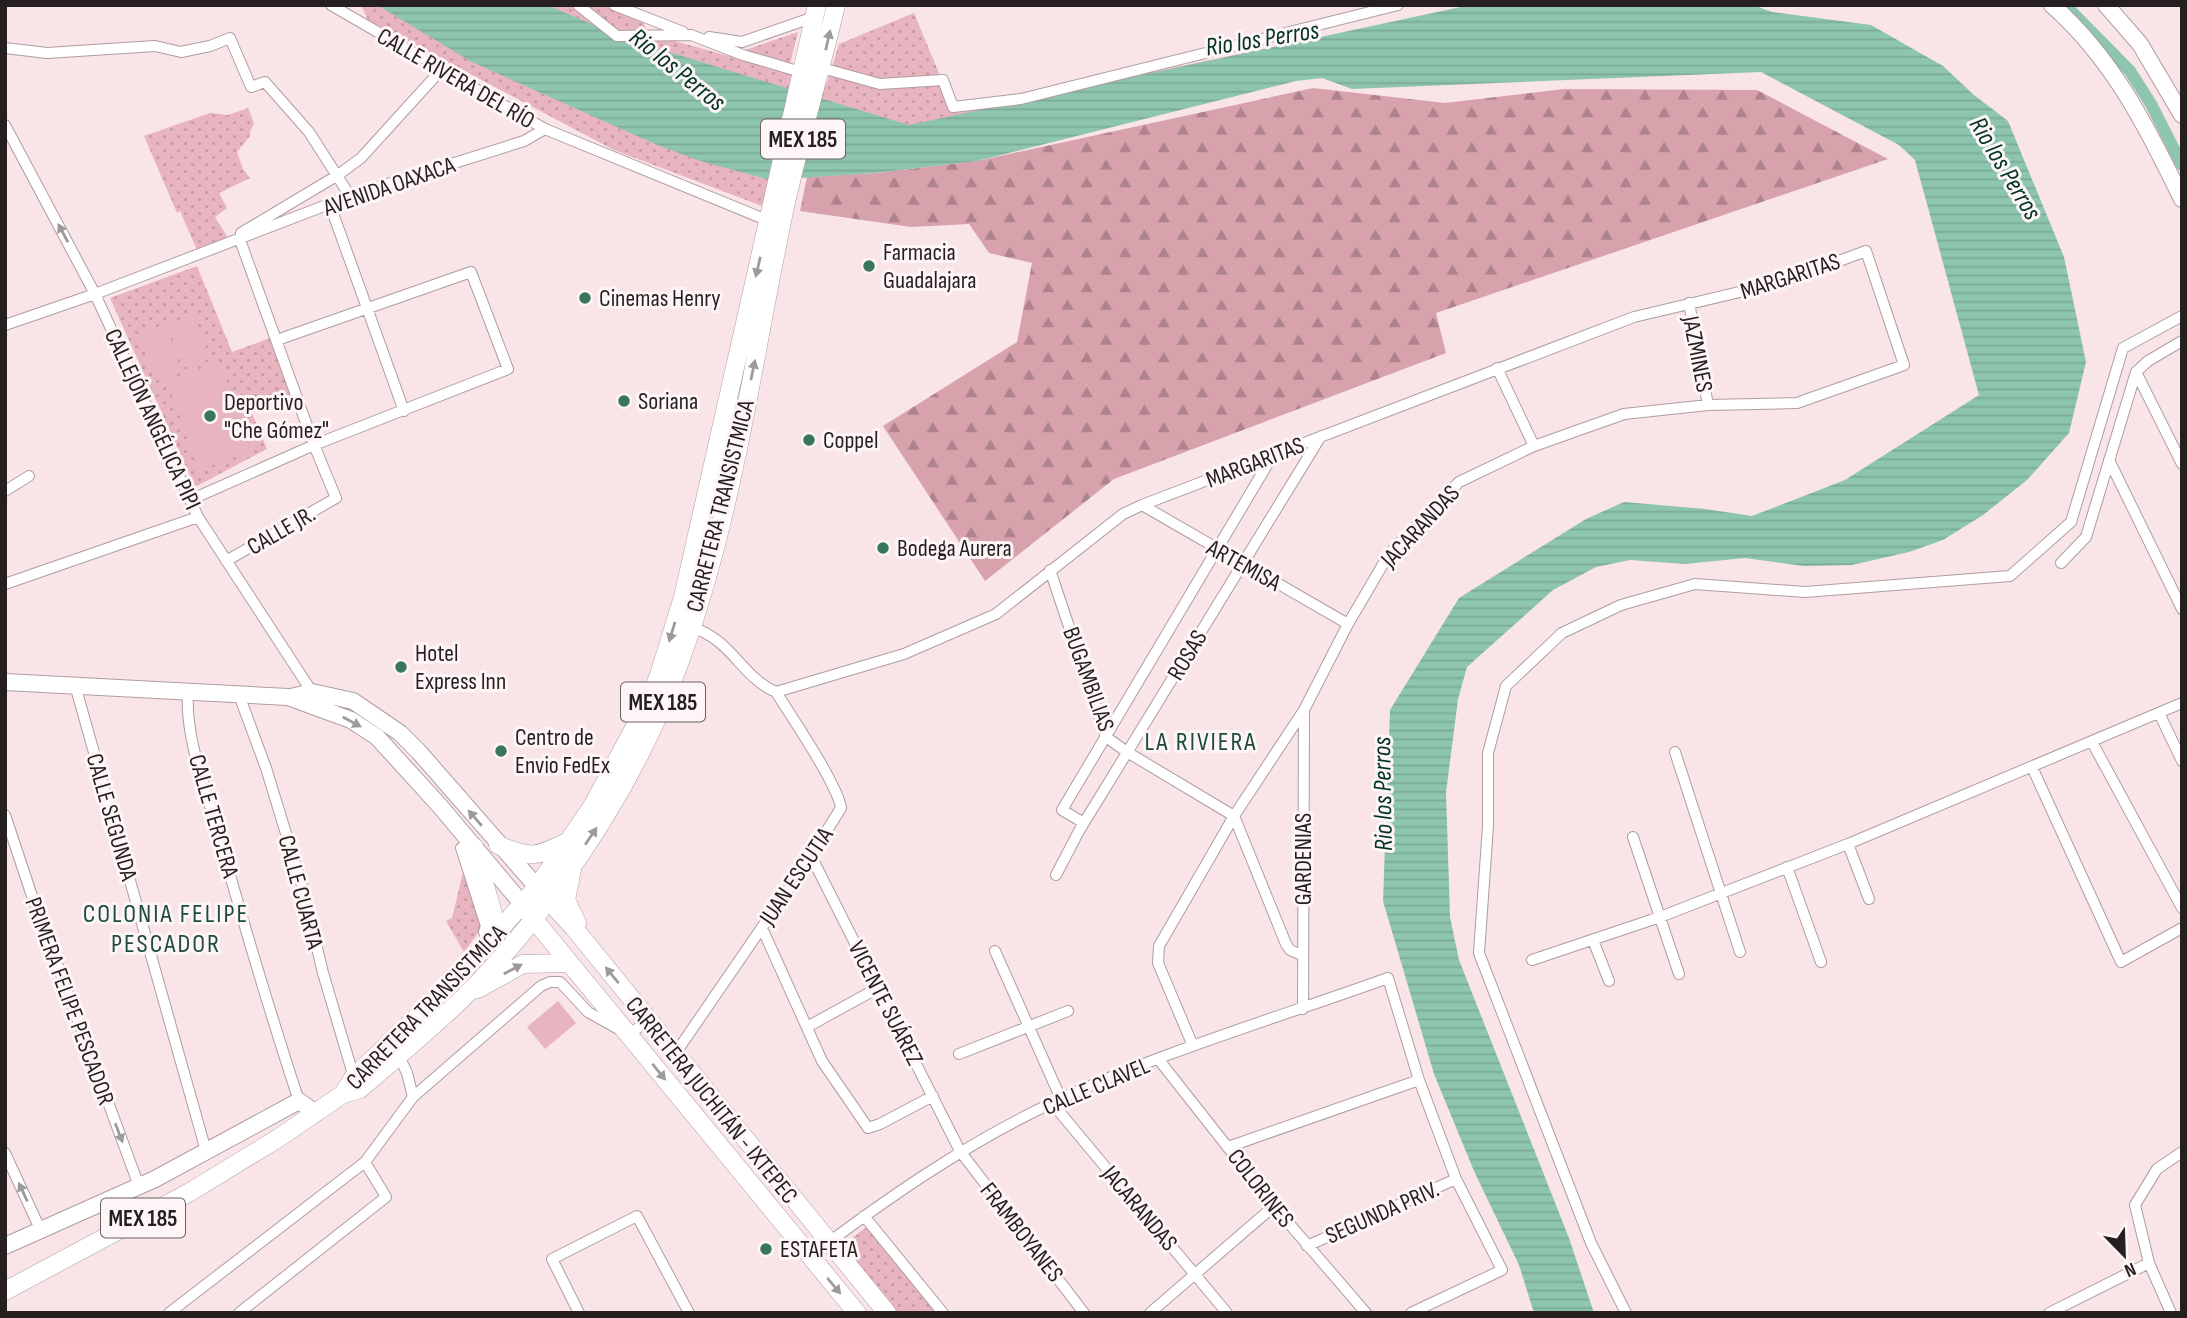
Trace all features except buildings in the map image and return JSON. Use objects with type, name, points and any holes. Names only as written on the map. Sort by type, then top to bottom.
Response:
[{"type":"main road","name":"MEX 185","points":[[779,202],[820,74],[836,5]]},
{"type":"main road","name":"MEX 185","points":[[779,202],[801,72],[816,11]]},
{"type":"main road","name":"CARRETERA TRANSISTMICA","points":[[542,893],[567,842],[593,805],[643,712],[659,675],[682,597],[769,221],[779,202]]},
{"type":"main road","name":"CARRETERA TRANSISTMICA","points":[[394,1048],[462,998],[542,893],[574,861],[603,818],[639,755],[675,674],[716,546],[779,202]]},
{"type":"main road","points":[[498,845],[523,855],[537,855],[567,842]]},
{"type":"main road","points":[[467,848],[494,917],[482,951]]},
{"type":"main road","points":[[574,861],[566,900],[587,945]]},
{"type":"main road","name":"CARRETERA JUCHITÁN - IXTEPEC","points":[[542,893],[887,1313]]},
{"type":"main road","name":"CARRETERA TRANSISTMICA","points":[[352,1087],[394,1048],[482,951],[528,912]]},
{"type":"main road","name":"CARRETERA JUCHITÁN - IXTEPEC","points":[[528,912],[857,1313]]},
{"type":"main road","points":[[462,998],[523,964],[570,963]]},
{"type":"main road","name":"MEX 185","points":[[5,1291],[190,1192],[277,1139],[352,1087]]},
{"type":"street","name":"CALLE RIVERA DEL RÍO","points":[[331,5],[545,129]]},
{"type":"street","points":[[579,5],[617,36],[691,34],[742,42],[816,11]]},
{"type":"street","points":[[614,5],[743,55],[801,72],[829,71],[880,84],[943,80],[953,107],[1021,99],[1398,5]]},
{"type":"street","points":[[2052,5],[2109,66],[2155,145],[2182,199]]},
{"type":"street","points":[[2106,5],[2140,44],[2182,115]]},
{"type":"street","points":[[5,48],[47,53],[155,47],[181,52],[210,46],[230,38],[251,87],[265,82],[309,132],[350,196]]},
{"type":"street","points":[[314,445],[240,240],[241,233],[338,175],[361,158],[441,69]]},
{"type":"street","name":"CALLEJÓN ANGÉLICA PIPI","points":[[5,125],[95,294],[198,517],[313,699]]},
{"type":"street","points":[[545,129],[769,221]]},
{"type":"street","name":"AVENIDA OAXACA","points":[[5,325],[240,240],[350,196],[524,141],[545,129]]},
{"type":"street","points":[[330,205],[404,411]]},
{"type":"street","name":"MARGARITAS","points":[[776,692],[904,653],[996,614],[1123,514],[1142,505],[1634,317],[1747,292],[1866,251]]},
{"type":"street","name":"JACARANDAS","points":[[1192,1046],[1158,963],[1159,946],[1234,816],[1304,710],[1348,624],[1389,554],[1459,482],[1534,446],[1624,414],[1707,405],[1797,403],[1905,365],[1866,251]]},
{"type":"street","points":[[190,500],[314,445],[508,369],[471,272],[277,340]]},
{"type":"street","name":"JAZMINES","points":[[1689,303],[1707,405]]},
{"type":"street","points":[[1626,1313],[1591,1242],[1479,953],[1488,827],[1488,753],[1506,686],[1562,634],[1621,605],[1695,584],[1805,592],[2010,576],[2071,522],[2123,348],[2182,316]]},
{"type":"street","points":[[2061,563],[2086,537],[2136,372],[2148,361],[2182,341]]},
{"type":"street","points":[[1497,368],[1534,446]]},
{"type":"street","points":[[2136,372],[2182,464]]},
{"type":"street","name":"ROSAS","points":[[1056,875],[1084,823],[1321,436]]},
{"type":"street","name":"CALLE JR.","points":[[226,561],[336,498],[314,445]]},
{"type":"street","name":"ROSAS","points":[[1084,823],[1062,810],[1273,455]]},
{"type":"street","points":[[2109,460],[2182,608]]},
{"type":"street","points":[[5,491],[29,476]]},
{"type":"street","name":"ARTEMISA","points":[[1142,505],[1348,624]]},
{"type":"street","points":[[5,584],[198,517]]},
{"type":"street","name":"BUGAMBILIAS","points":[[1050,570],[1106,737],[1234,816]]},
{"type":"street","points":[[691,627],[707,632],[731,651],[762,686],[776,692]]},
{"type":"street","points":[[5,682],[353,701],[400,733],[542,893]]},
{"type":"street","name":"CALLE SEGUNDA","points":[[75,685],[206,1151]]},
{"type":"street","name":"CALLE TERCERA","points":[[188,692],[186,716],[263,993],[299,1101]]},
{"type":"street","name":"JUAN ESCUTIA","points":[[675,1054],[811,856],[841,806],[819,763],[776,692]]},
{"type":"street","name":"CALLE CUARTA","points":[[239,695],[303,889],[352,1087]]},
{"type":"street","points":[[313,699],[377,737],[467,848],[528,912]]},
{"type":"street","points":[[1532,960],[1660,916],[1848,844],[2182,703]]},
{"type":"street","name":"GARDENIAS","points":[[1303,1009],[1304,710]]},
{"type":"street","points":[[2159,713],[2182,761]]},
{"type":"street","points":[[2092,742],[2182,908]]},
{"type":"street","points":[[1675,752],[1740,952]]},
{"type":"street","points":[[2032,767],[2121,962],[2182,928]]},
{"type":"street","name":"PRIMERA FELIPE PESCADOR","points":[[5,815],[139,1186]]},
{"type":"street","points":[[1234,816],[1286,944],[1290,950],[1302,955]]},
{"type":"street","points":[[1633,837],[1679,974]]},
{"type":"street","points":[[1848,844],[1869,899]]},
{"type":"street","name":"VICENTE SUÁREZ","points":[[811,856],[960,1151]]},
{"type":"street","points":[[1787,867],[1821,962]]},
{"type":"street","points":[[762,928],[822,1061],[868,1128],[933,1096]]},
{"type":"street","points":[[1593,940],[1609,981]]},
{"type":"street","name":"JACARANDAS","points":[[995,951],[1029,1026],[1057,1101],[1227,1313]]},
{"type":"street","name":"CALLE CLAVEL","points":[[828,1243],[960,1151],[1057,1101],[1192,1046],[1388,978],[1419,1080]]},
{"type":"street","points":[[169,1313],[365,1162],[413,1097],[541,986],[560,982],[588,1012],[629,1035],[648,1020]]},
{"type":"street","points":[[807,1027],[878,988]]},
{"type":"street","points":[[959,1054],[1068,1011]]},
{"type":"street","points":[[394,1048],[407,1073],[413,1097]]},
{"type":"street","name":"COLORINES","points":[[1159,1060],[1274,1206],[1366,1313]]},
{"type":"street","points":[[1228,1147],[1419,1080],[1456,1179],[1502,1270],[1411,1313]]},
{"type":"street","points":[[5,1247],[139,1186],[299,1101],[316,1113]]},
{"type":"street","name":"FRAMBOYANES","points":[[960,1151],[1084,1313]]},
{"type":"street","points":[[2171,1313],[2149,1263],[2134,1205],[2157,1169],[2182,1152]]},
{"type":"street","points":[[5,1153],[41,1231]]},
{"type":"street","points":[[239,1313],[386,1197],[365,1162]]},
{"type":"street","name":"SEGUNDA PRIV.","points":[[1307,1246],[1456,1179]]},
{"type":"street","points":[[1150,1313],[1274,1206]]},
{"type":"street","points":[[579,1313],[552,1259],[637,1216],[689,1313]]},
{"type":"street","points":[[864,1216],[943,1313]]},
{"type":"street","points":[[2056,1311],[2149,1263]]},
{"type":"shaded area","points":[[361,5],[602,5],[642,20],[649,34],[827,83],[839,44],[914,13],[953,107],[1021,99],[1327,36],[771,179],[762,206],[614,150],[368,20]]},
{"type":"shaded area","points":[[798,32],[789,68],[743,55],[745,50]]},
{"type":"shaded area","points":[[248,108],[254,123],[250,136],[237,152],[243,169],[250,178],[219,193],[227,208],[215,217],[228,238],[197,250],[180,211],[177,213],[144,136],[210,113],[228,115]]},
{"type":"shaded area","points":[[197,266],[232,352],[270,338],[291,397],[252,413],[267,449],[195,487],[110,298]]},
{"type":"shaded area","points":[[194,314],[210,359],[183,368],[168,324]]},
{"type":"shaded area","points":[[166,324],[181,370],[154,379],[139,334]]},
{"type":"shaded area","name":"Deportivo \"Che Gómez\"","points":[[220,362],[252,451],[199,470],[167,381]]},
{"type":"shaded area","points":[[465,864],[484,925],[464,952],[446,921],[452,918]]},
{"type":"shaded area","points":[[558,1001],[576,1023],[545,1049],[527,1027]]},
{"type":"shaded area","points":[[868,1226],[939,1313],[894,1313],[839,1248]]},
{"type":"green space","points":[[1313,88],[1445,103],[1564,89],[1757,90],[1888,159],[1436,313],[1446,353],[1114,479],[985,581],[883,426],[1017,342],[1032,263],[989,253],[969,224],[911,227],[800,211],[807,177],[876,173],[977,161]]},
{"type":"water","name":"Rio los Perros","points":[[377,5],[547,5],[652,47],[909,125],[1470,5],[1753,5],[1772,12],[1871,25],[1943,66],[1974,95],[2008,121],[2064,257],[2086,362],[2069,433],[2027,480],[1983,515],[1943,540],[1909,552],[1852,565],[1804,566],[1745,558],[1685,564],[1630,560],[1596,567],[1553,590],[1467,667],[1458,699],[1446,793],[1450,917],[1459,960],[1569,1238],[1594,1313],[1534,1313],[1519,1265],[1474,1171],[1434,1074],[1383,901],[1390,710],[1459,598],[1586,519],[1624,502],[1752,516],[1845,480],[1979,395],[1915,160],[1899,145],[1761,72],[1352,89],[1322,78],[1296,81],[977,161],[875,173],[770,180],[700,161],[655,144],[472,62]]},
{"type":"waterway","points":[[2065,5],[2130,71],[2151,104],[2182,165]]},
{"type":"place","name":"Farmacia Guadalajara","points":[[869,266]]},
{"type":"place","name":"Cinemas Henry","points":[[585,298]]},
{"type":"place","name":"Soriana","points":[[624,401]]},
{"type":"place","name":"Deportivo \"Che Gómez\"","points":[[210,416]]},
{"type":"place","name":"Coppel","points":[[809,440]]},
{"type":"place","name":"Bodega Aurera","points":[[883,548]]},
{"type":"place","name":"Hotel Express Inn","points":[[401,667]]},
{"type":"place","name":"Centro de Envio FedEx","points":[[501,751]]},
{"type":"place","name":"ESTAFETA","points":[[766,1249]]},
{"type":"district","name":"LA RIVIERA","points":[[1201,741]]},
{"type":"district","name":"COLONIA FELIPE PESCADOR","points":[[166,928]]}]
